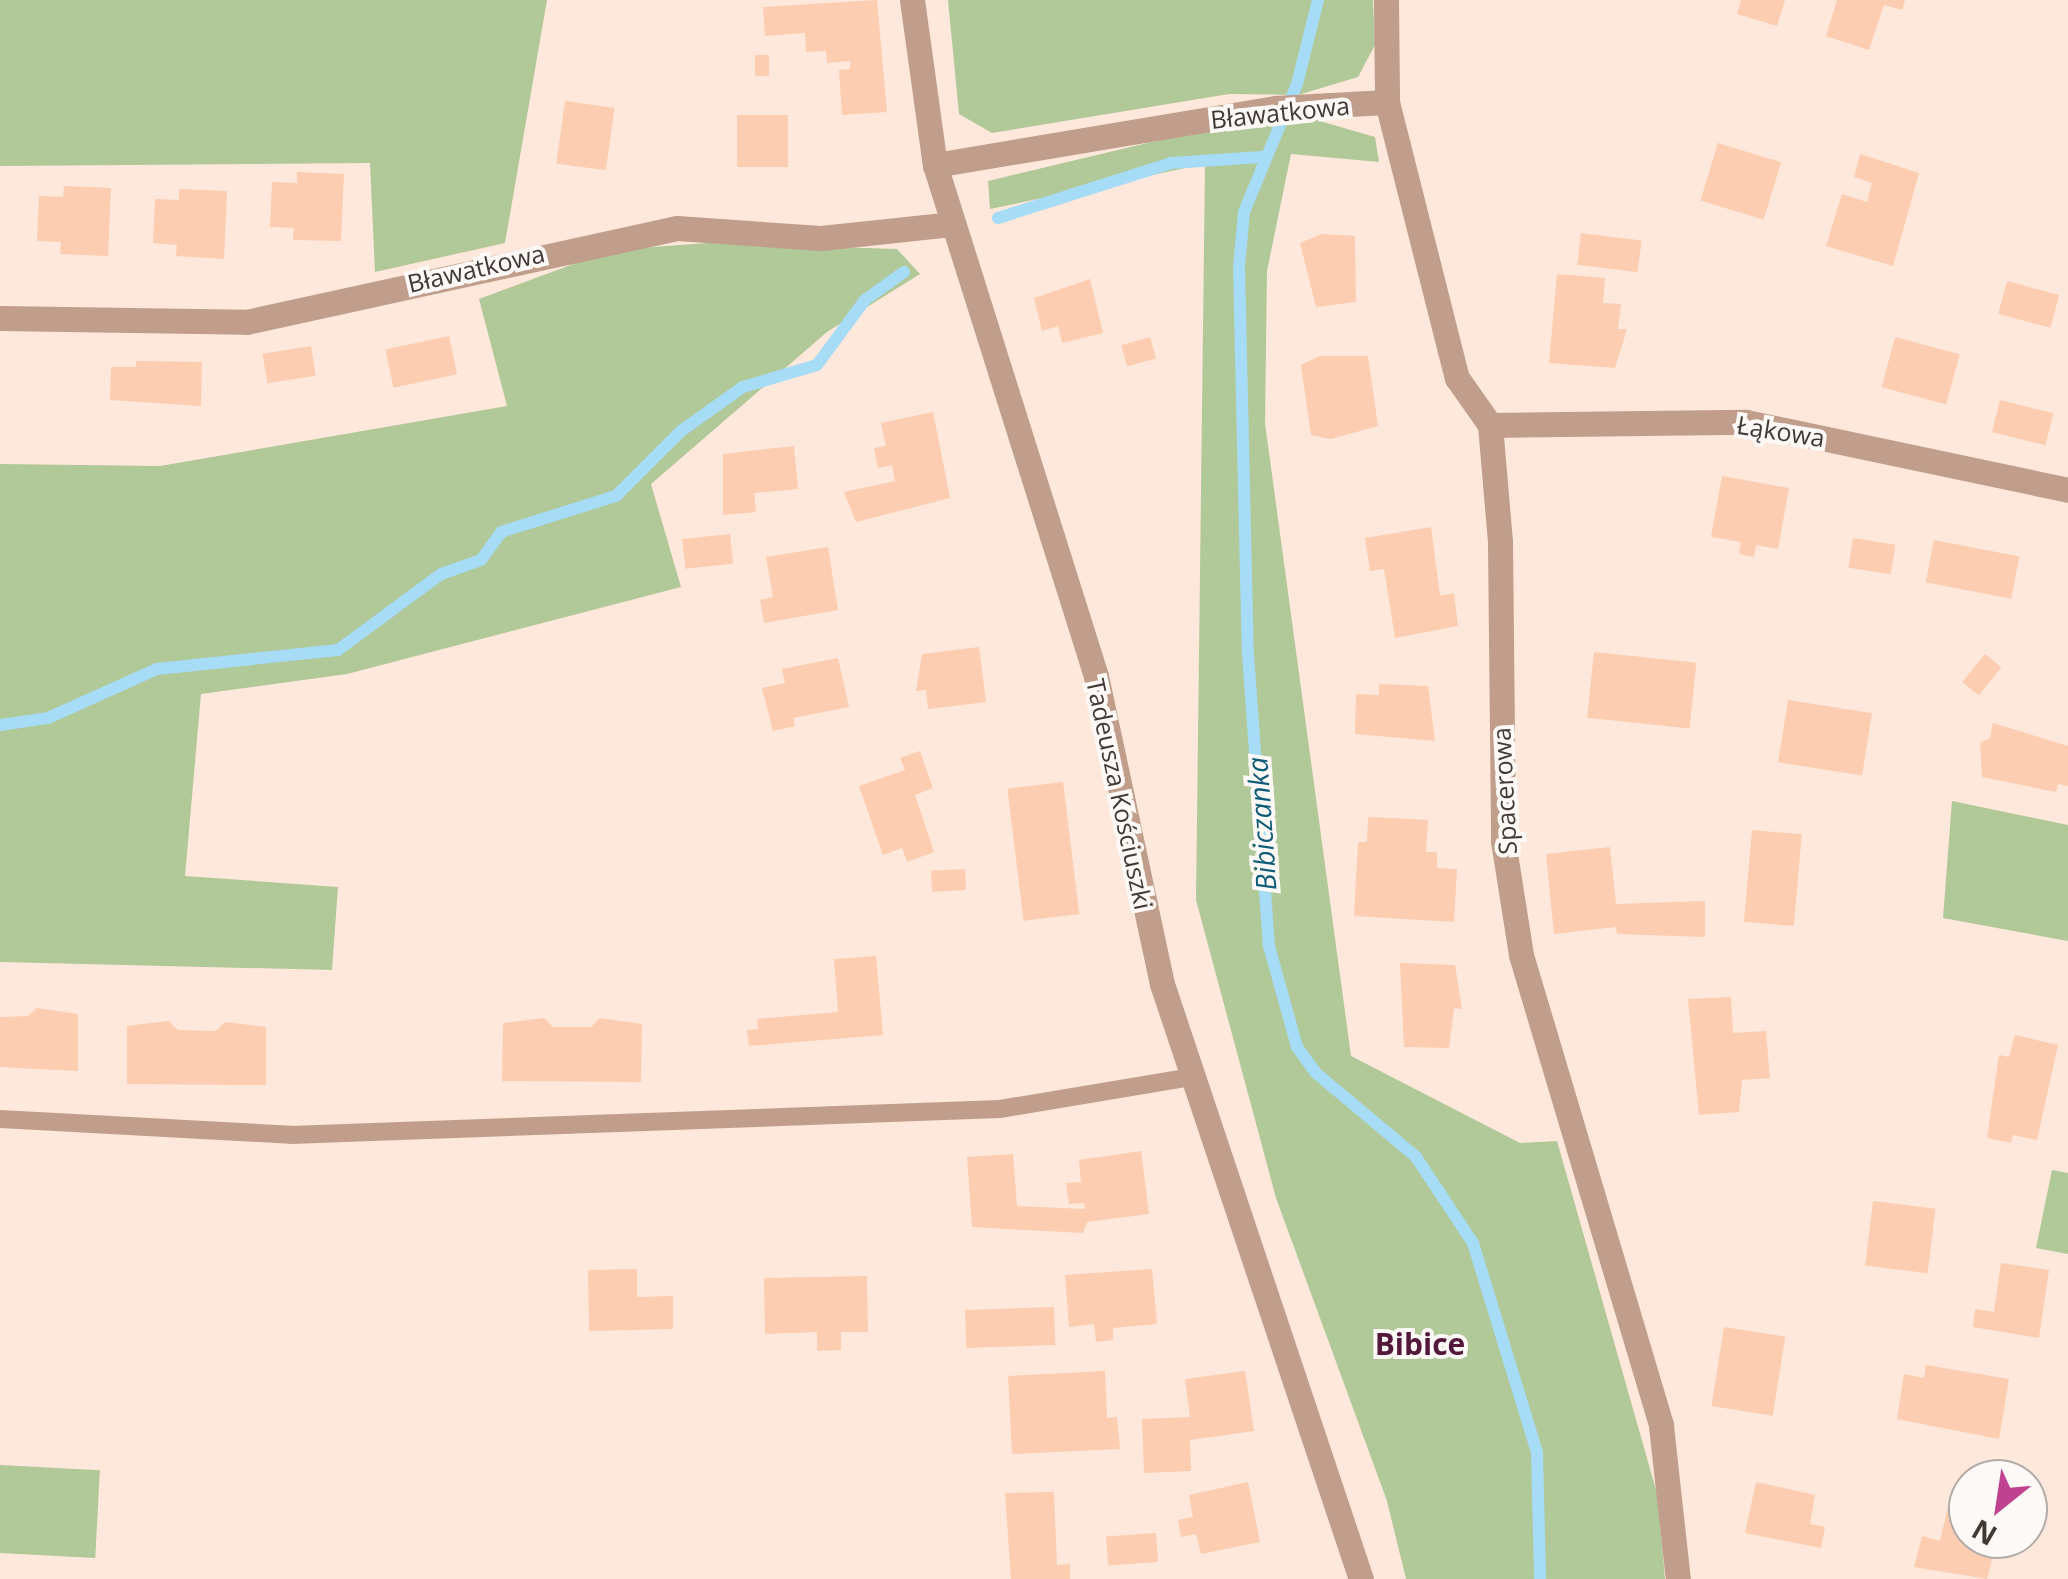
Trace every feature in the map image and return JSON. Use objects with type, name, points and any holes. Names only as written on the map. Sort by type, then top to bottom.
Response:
[{"type":"street","name":"Tadeusza Kościuszki","points":[[912,0],[936,164],[1096,676],[1162,984],[1360,1579]]},
{"type":"street","points":[[1386,0],[1387,102],[1457,378],[1490,425]]},
{"type":"street","name":"Bławatkowa","points":[[936,164],[1274,108],[1387,102]]},
{"type":"street","name":"Bławatkowa","points":[[0,318],[246,322],[677,228],[821,238],[953,224]]},
{"type":"street","name":"Łąkowa","points":[[1490,425],[1746,422],[2068,490]]},
{"type":"street","name":"Spacerowa","points":[[1490,425],[1500,542],[1503,841],[1521,954],[1662,1426],[1678,1579]]},
{"type":"lane","points":[[0,1120],[311,1134],[1000,1108],[1192,1078]]},
{"type":"green space","points":[[0,0],[547,0],[505,243],[375,272],[370,163],[0,166]]},
{"type":"green space","points":[[948,0],[1373,0],[1375,45],[1358,77],[1298,95],[1229,94],[992,133],[959,114]]},
{"type":"green space","points":[[1306,117],[1375,137],[1379,162],[1291,154],[1267,271],[1265,423],[1351,1056],[1520,1143],[1557,1141],[1658,1497],[1665,1579],[1406,1579],[1387,1501],[1276,1198],[1196,900],[1205,164],[990,209],[988,181],[1206,129]]},
{"type":"green space","points":[[708,243],[897,249],[920,274],[827,332],[651,484],[681,587],[347,674],[201,694],[185,876],[338,887],[332,970],[0,962],[0,464],[160,466],[507,406],[479,299],[611,250]]},
{"type":"green space","points":[[1952,801],[2068,825],[2068,941],[1943,918]]},
{"type":"green space","points":[[2052,1170],[2068,1173],[2068,1254],[2036,1248]]},
{"type":"green space","points":[[0,1465],[100,1470],[95,1558],[0,1553]]},
{"type":"building","points":[[877,0],[887,112],[842,115],[839,70],[850,69],[850,61],[827,63],[826,51],[806,52],[805,33],[765,36],[763,7]]},
{"type":"building","points":[[1741,0],[1785,0],[1777,26],[1737,14]]},
{"type":"building","points":[[1837,0],[1905,0],[1902,10],[1884,5],[1869,50],[1826,36]]},
{"type":"building","points":[[755,55],[769,55],[769,76],[755,76]]},
{"type":"building","points":[[565,101],[615,108],[606,170],[556,163]]},
{"type":"building","points":[[737,115],[788,115],[788,167],[737,167]]},
{"type":"building","points":[[1718,143],[1781,162],[1764,220],[1700,200]]},
{"type":"building","points":[[1860,154],[1919,173],[1893,266],[1826,246],[1842,194],[1867,202],[1872,183],[1854,177]]},
{"type":"building","points":[[297,172],[344,174],[341,241],[293,240],[294,228],[270,227],[272,182],[297,183]]},
{"type":"building","points":[[64,186],[111,188],[108,256],[60,254],[61,242],[37,241],[39,196],[63,197]]},
{"type":"building","points":[[179,189],[227,191],[224,259],[176,256],[177,245],[153,243],[155,199],[179,200]]},
{"type":"building","points":[[1581,233],[1642,240],[1638,272],[1577,265]]},
{"type":"building","points":[[1322,234],[1355,236],[1356,302],[1316,307],[1300,243]]},
{"type":"building","points":[[1557,274],[1605,278],[1603,303],[1621,304],[1618,329],[1627,329],[1615,368],[1549,363]]},
{"type":"building","points":[[1090,279],[1103,333],[1062,343],[1058,326],[1042,331],[1034,298]]},
{"type":"building","points":[[2007,281],[2059,295],[2050,328],[1998,314]]},
{"type":"building","points":[[449,336],[457,374],[394,388],[385,350]]},
{"type":"building","points":[[1150,337],[1156,358],[1127,366],[1121,345]]},
{"type":"building","points":[[1895,337],[1960,354],[1946,405],[1882,387]]},
{"type":"building","points":[[311,346],[316,376],[267,383],[263,354]]},
{"type":"building","points":[[1320,356],[1368,356],[1378,426],[1331,439],[1311,435],[1301,365]]},
{"type":"building","points":[[136,361],[202,362],[201,406],[110,400],[111,367],[136,367]]},
{"type":"building","points":[[2000,400],[2053,413],[2045,445],[1992,432]]},
{"type":"building","points":[[933,412],[950,498],[856,522],[844,492],[895,481],[892,465],[878,468],[874,448],[886,446],[881,423]]},
{"type":"building","points":[[794,446],[798,489],[754,493],[756,512],[723,515],[723,454]]},
{"type":"building","points":[[1722,476],[1789,488],[1778,549],[1756,545],[1754,557],[1739,554],[1741,542],[1711,537]]},
{"type":"building","points":[[1431,527],[1440,596],[1454,593],[1458,626],[1395,638],[1384,569],[1370,571],[1365,538]]},
{"type":"building","points":[[730,534],[733,564],[685,569],[682,539]]},
{"type":"building","points":[[1853,538],[1895,545],[1891,574],[1848,568]]},
{"type":"building","points":[[1934,540],[2019,557],[2011,599],[1926,582]]},
{"type":"building","points":[[828,547],[838,610],[764,623],[760,600],[773,597],[766,557]]},
{"type":"building","points":[[979,647],[986,702],[928,709],[926,690],[916,691],[922,654]]},
{"type":"building","points":[[1594,652],[1696,663],[1690,728],[1587,718]]},
{"type":"building","points":[[1985,654],[2001,667],[1979,695],[1962,682]]},
{"type":"building","points":[[838,658],[849,707],[793,718],[795,726],[773,731],[762,688],[785,683],[782,669]]},
{"type":"building","points":[[1379,684],[1428,686],[1435,741],[1355,734],[1356,694],[1379,695]]},
{"type":"building","points":[[1788,700],[1872,713],[1862,776],[1778,762]]},
{"type":"building","points":[[1993,723],[2068,746],[2068,786],[2058,784],[2056,792],[1982,777],[1980,743],[1990,738]]},
{"type":"building","points":[[920,751],[933,788],[915,795],[934,852],[907,862],[902,848],[883,855],[859,786],[905,770],[900,758]]},
{"type":"building","points":[[1063,782],[1079,914],[1024,921],[1007,789]]},
{"type":"building","points":[[1368,817],[1428,820],[1426,852],[1437,852],[1437,868],[1457,869],[1454,922],[1354,916],[1358,842],[1367,842]]},
{"type":"building","points":[[1752,830],[1802,834],[1794,926],[1744,922]]},
{"type":"building","points":[[1610,847],[1616,904],[1705,901],[1705,937],[1617,934],[1616,927],[1554,934],[1546,854]]},
{"type":"building","points":[[965,869],[966,890],[932,892],[931,871]]},
{"type":"building","points":[[876,956],[883,1035],[749,1046],[747,1030],[758,1029],[757,1019],[838,1012],[834,959]]},
{"type":"building","points":[[1400,963],[1455,965],[1462,1009],[1454,1008],[1449,1048],[1404,1047]]},
{"type":"building","points":[[1731,997],[1733,1033],[1766,1031],[1770,1078],[1742,1080],[1739,1112],[1699,1115],[1688,999]]},
{"type":"building","points":[[37,1008],[78,1014],[78,1071],[0,1067],[0,1017],[28,1016]]},
{"type":"building","points":[[544,1018],[553,1027],[591,1027],[600,1018],[642,1024],[641,1082],[502,1081],[503,1023]]},
{"type":"building","points":[[168,1021],[178,1030],[216,1031],[225,1022],[266,1027],[266,1085],[127,1084],[127,1026]]},
{"type":"building","points":[[2015,1035],[2058,1045],[2037,1140],[2013,1135],[2011,1143],[1987,1138],[1999,1055],[2009,1057]]},
{"type":"building","points":[[1141,1151],[1149,1214],[1087,1222],[1083,1233],[972,1227],[967,1157],[1013,1154],[1017,1206],[1085,1209],[1084,1203],[1069,1204],[1066,1183],[1081,1182],[1079,1160]]},
{"type":"building","points":[[1873,1201],[1936,1209],[1928,1273],[1865,1266]]},
{"type":"building","points":[[2001,1263],[2049,1270],[2039,1338],[1973,1327],[1975,1309],[1994,1312]]},
{"type":"building","points":[[637,1269],[637,1297],[673,1296],[673,1329],[589,1331],[588,1270]]},
{"type":"building","points":[[1152,1269],[1157,1324],[1113,1328],[1113,1340],[1096,1342],[1094,1324],[1069,1327],[1065,1275]]},
{"type":"building","points":[[867,1276],[868,1332],[841,1332],[841,1350],[817,1351],[817,1332],[765,1334],[764,1278]]},
{"type":"building","points":[[1054,1307],[1055,1345],[966,1348],[965,1310]]},
{"type":"building","points":[[1724,1327],[1785,1337],[1773,1416],[1711,1406]]},
{"type":"building","points":[[1926,1365],[2009,1379],[1999,1439],[1897,1419],[1904,1374],[1924,1378]]},
{"type":"building","points":[[1105,1371],[1107,1418],[1117,1417],[1120,1449],[1012,1454],[1008,1376]]},
{"type":"building","points":[[1245,1371],[1254,1431],[1190,1440],[1191,1471],[1144,1473],[1142,1419],[1190,1417],[1185,1379]]},
{"type":"building","points":[[1248,1482],[1260,1542],[1201,1554],[1196,1534],[1181,1537],[1178,1520],[1193,1517],[1189,1495]]},
{"type":"building","points":[[1756,1482],[1815,1495],[1810,1524],[1825,1527],[1821,1548],[1745,1533]]},
{"type":"building","points":[[1054,1492],[1057,1565],[1070,1564],[1070,1579],[1011,1579],[1005,1493]]},
{"type":"building","points":[[1948,1507],[1948,1559],[1992,1559],[1987,1579],[1914,1567],[1922,1536],[1940,1541]]},
{"type":"building","points":[[1156,1533],[1158,1562],[1108,1565],[1106,1536]]},
{"type":"waterway","name":"Bibiczanka","points":[[1318,0],[1297,84],[1244,212],[1239,267],[1248,654],[1269,946],[1297,1047],[1316,1073],[1416,1157],[1473,1243],[1537,1452],[1540,1579]]},
{"type":"waterway","points":[[998,218],[1171,163],[1262,157]]},
{"type":"waterway","points":[[0,725],[48,718],[157,669],[338,650],[441,574],[481,560],[501,532],[616,496],[681,431],[743,387],[817,365],[865,300],[904,272]]},
{"type":"district","name":"Bibice","points":[[1420,1344]]}]
